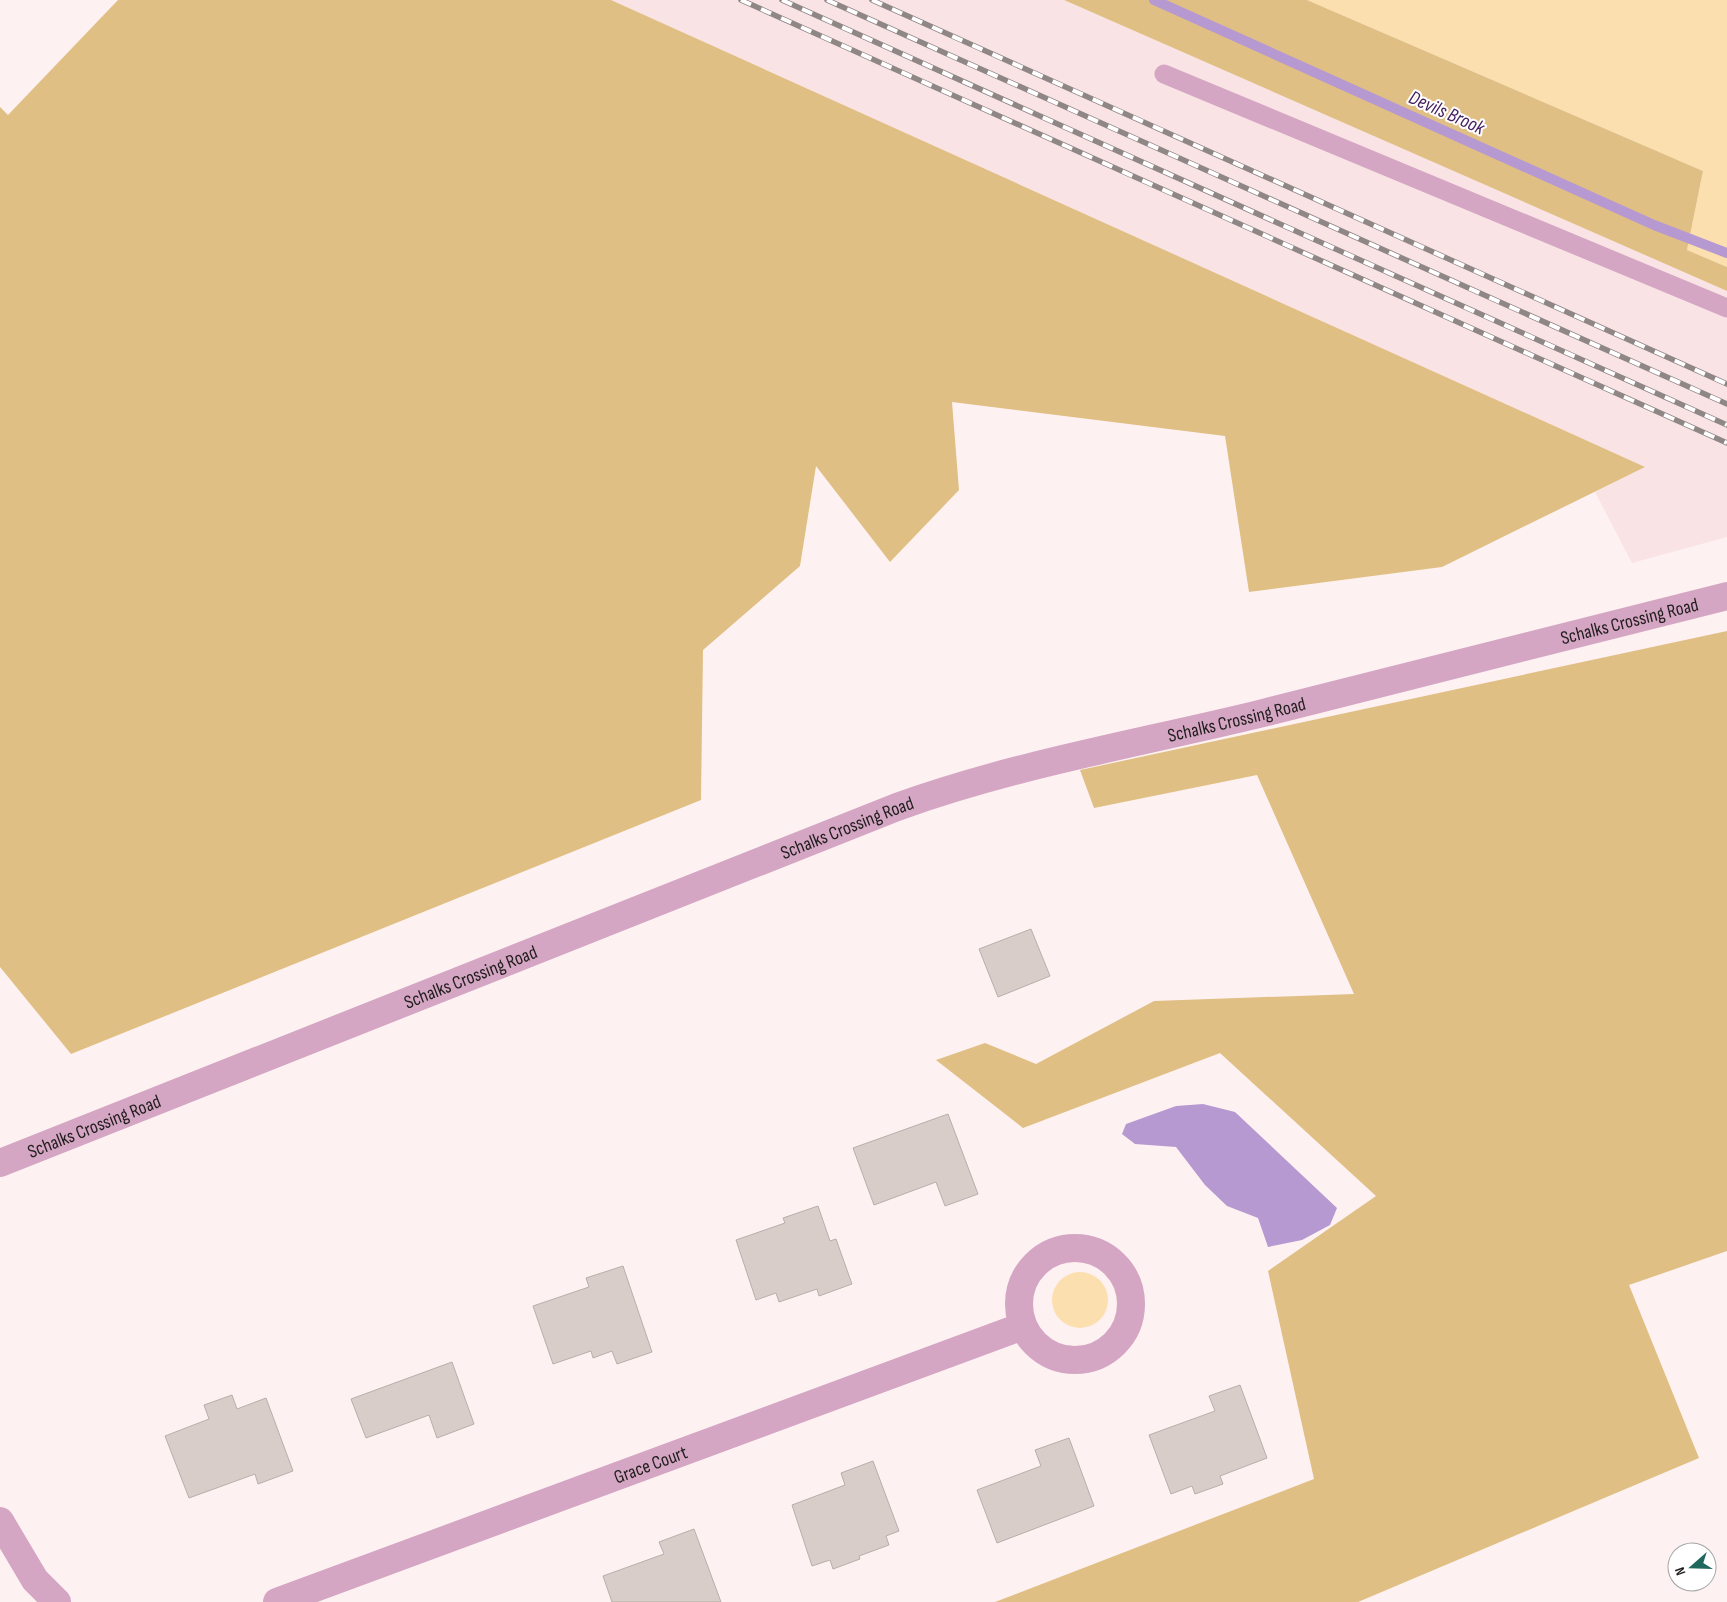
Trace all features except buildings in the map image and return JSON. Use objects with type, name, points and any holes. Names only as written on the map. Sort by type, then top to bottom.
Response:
[{"type":"street","name":"Schalks Crossing Road","points":[[0,1163],[888,810],[947,789],[1017,769],[1252,715],[1719,598]]},
{"type":"street","points":[[1075,1247],[1093,1250],[1109,1259],[1122,1273],[1129,1290],[1131,1309],[1126,1327],[1116,1342],[1101,1354],[1084,1360],[1065,1360],[1048,1353],[1033,1342],[1023,1326],[1018,1308],[1020,1289],[1028,1273],[1040,1259],[1048,1254],[1057,1250],[1075,1247]]},
{"type":"street","name":"Grace Court","points":[[277,1602],[1023,1326]]},
{"type":"street","points":[[0,1521],[35,1580],[56,1602]]},
{"type":"lane","points":[[1164,74],[1727,308]]},
{"type":"shaded area","points":[[118,0],[611,0],[1645,467],[1442,567],[1249,592],[1225,436],[952,402],[959,490],[890,562],[816,466],[800,566],[703,650],[701,800],[71,1054],[0,967],[0,107],[8,115]]},
{"type":"shaded area","points":[[611,0],[1064,0],[1727,291],[1727,537],[1632,563],[1595,492],[1644,467]]},
{"type":"shaded area","points":[[1064,0],[1307,0],[1703,171],[1687,250],[1727,267],[1727,291]]},
{"type":"shaded area","points":[[1307,0],[1727,0],[1727,267],[1687,250],[1703,171]]},
{"type":"shaded area","points":[[1727,631],[1727,1251],[1629,1285],[1699,1458],[1358,1602],[995,1602],[1314,1479],[1268,1271],[1376,1196],[1220,1053],[1023,1128],[936,1060],[985,1043],[1036,1064],[1154,1001],[1354,994],[1257,775],[1094,808],[1080,770]]},
{"type":"shaded area","points":[[1203,1104],[1235,1112],[1337,1208],[1330,1225],[1302,1240],[1268,1247],[1258,1218],[1227,1206],[1205,1185],[1176,1147],[1135,1144],[1122,1134],[1126,1124],[1176,1106]]},
{"type":"shaded area","points":[[1080,1272],[1091,1274],[1100,1280],[1106,1289],[1108,1300],[1106,1311],[1100,1320],[1091,1326],[1080,1328],[1069,1326],[1060,1320],[1054,1311],[1052,1300],[1054,1289],[1060,1280],[1069,1274]]},
{"type":"waterway","name":"Devils Brook","points":[[1154,0],[1654,225],[1727,253]]},
{"type":"railway","points":[[741,0],[1727,443]]},
{"type":"railway","points":[[782,0],[1727,425]]},
{"type":"railway","points":[[827,0],[1727,404]]},
{"type":"railway","points":[[872,0],[1727,384]]}]
